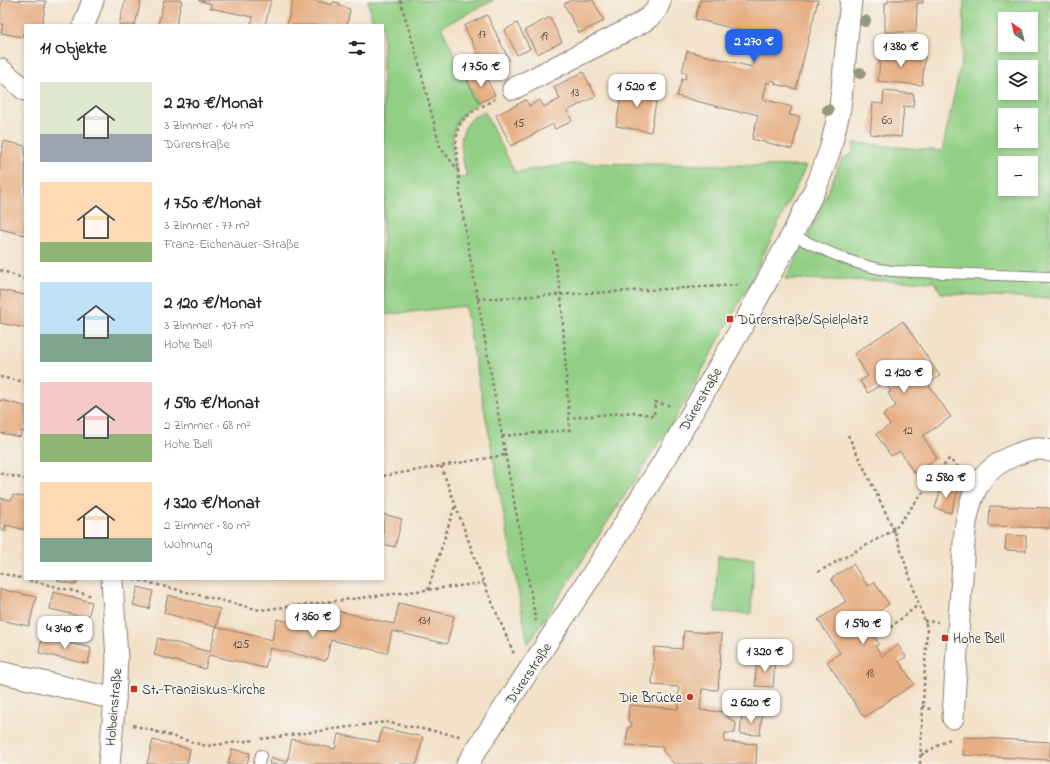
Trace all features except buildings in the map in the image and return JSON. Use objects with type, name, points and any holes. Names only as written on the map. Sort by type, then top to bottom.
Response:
[{"type":"street","points":[[84,24],[93,0]]},
{"type":"street","points":[[513,89],[651,17],[659,5],[660,0]]},
{"type":"street","name":"Dürerstraße","points":[[467,764],[601,561],[693,411],[744,323],[792,235],[816,185],[830,150],[840,108],[851,0]]},
{"type":"street","points":[[0,69],[24,89]]},
{"type":"street","points":[[953,728],[958,624],[966,525],[971,502],[979,484],[1002,461],[1025,450],[1044,448],[1050,451]]},
{"type":"street","name":"Holbeinstraße","points":[[109,764],[118,659],[112,580]]},
{"type":"street","points":[[0,672],[115,699]]},
{"type":"lane","points":[[792,235],[836,257],[873,268],[892,271],[1050,277]]},
{"type":"path","points":[[400,0],[418,60],[440,147],[459,171]]},
{"type":"path","points":[[513,89],[472,112],[461,122],[458,129],[456,143],[461,206],[505,455],[542,652]]},
{"type":"path","points":[[502,436],[570,430],[561,294],[553,251]]},
{"type":"path","points":[[0,270],[24,279]]},
{"type":"path","points":[[477,299],[765,284]]},
{"type":"path","points":[[0,377],[24,382]]},
{"type":"path","points":[[569,418],[634,412],[654,416],[655,402],[693,411]]},
{"type":"path","points":[[848,435],[894,530],[927,628],[920,764]]},
{"type":"path","points":[[384,476],[505,455]]},
{"type":"path","points":[[818,572],[894,530],[949,459],[979,484]]},
{"type":"path","points":[[441,466],[484,584],[524,678]]},
{"type":"path","points":[[0,473],[24,479]]},
{"type":"path","points":[[428,590],[455,505]]},
{"type":"path","points":[[0,573],[24,579]]},
{"type":"path","points":[[28,580],[114,601]]},
{"type":"path","points":[[138,580],[260,610],[484,584]]},
{"type":"path","points":[[881,635],[918,605]]},
{"type":"path","points":[[113,720],[206,746],[385,722],[464,736]]},
{"type":"path","points":[[920,755],[953,728]]},
{"type":"green space","points":[[368,0],[494,0],[441,27],[478,103],[467,110],[455,126],[453,145],[458,178],[467,177],[461,148],[464,131],[468,123],[474,117],[484,111],[515,172],[577,163],[806,166],[749,285],[681,409],[528,644],[465,306],[384,315],[384,24],[373,24]]},
{"type":"green space","points":[[964,0],[1050,0],[1050,299],[941,293],[935,282],[785,279],[807,239],[842,159],[852,154],[854,143],[942,151],[963,54]]},
{"type":"green space","points":[[718,556],[754,558],[751,614],[715,612]]},
{"type":"place","name":"Dürerstraße/Spielplatz","points":[[730,319]]},
{"type":"place","name":"Hohe Bell","points":[[945,638]]},
{"type":"place","name":"St.-Franziskus-Kirche","points":[[134,689]]},
{"type":"place","name":"Die Brücke","points":[[690,697]]}]
